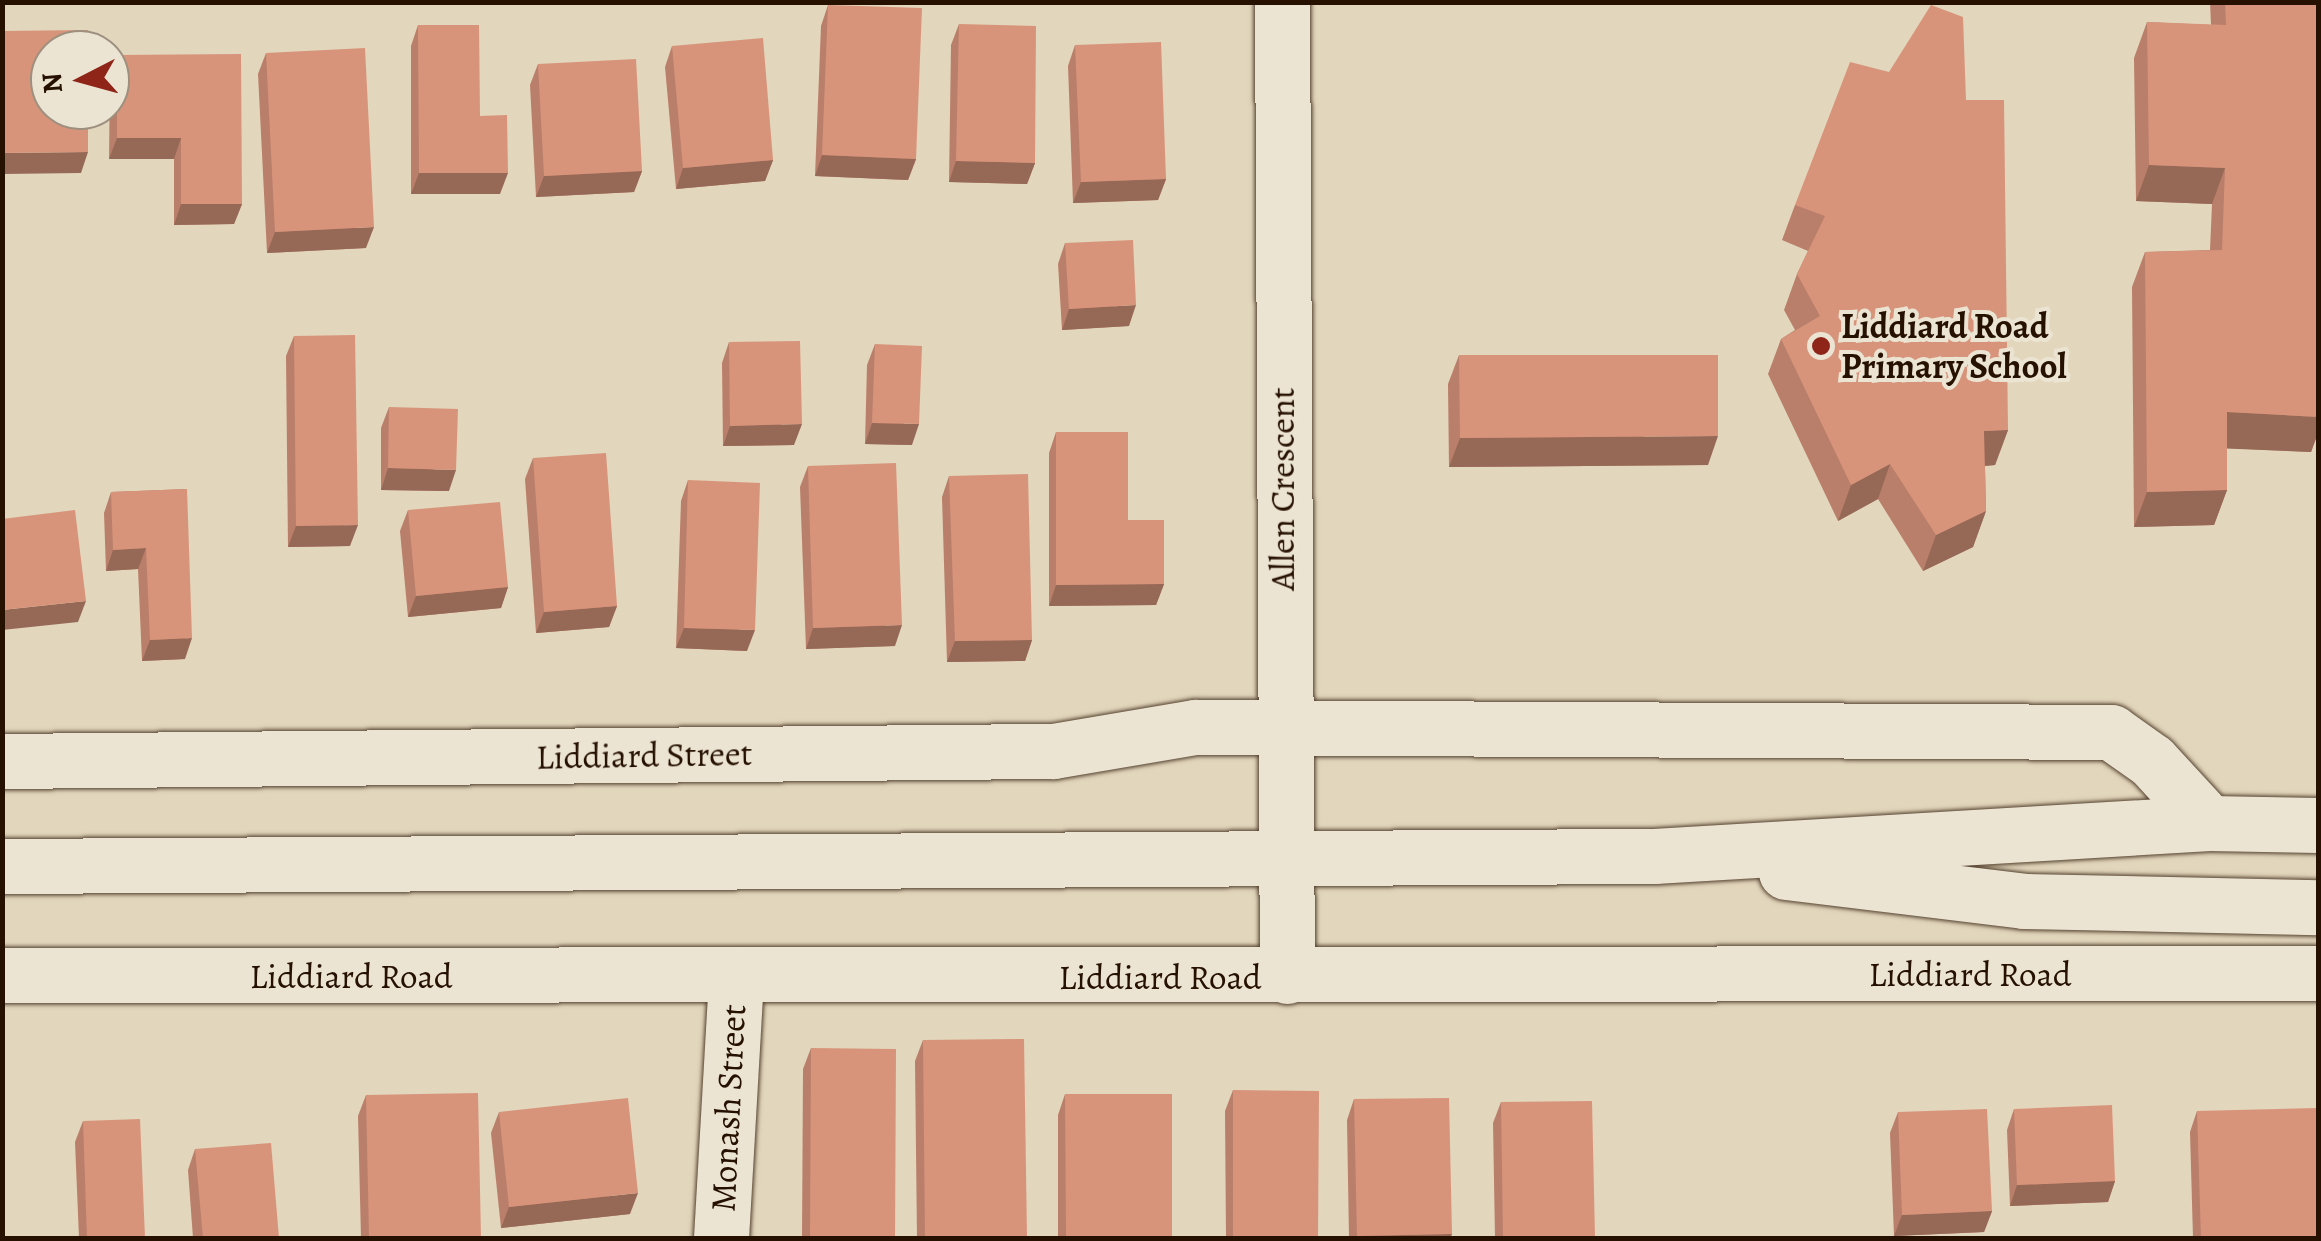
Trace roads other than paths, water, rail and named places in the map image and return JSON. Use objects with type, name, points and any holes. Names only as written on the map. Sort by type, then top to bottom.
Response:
[{"type":"street","name":"Allen Crescent","points":[[1282,2],[1287,976]]},
{"type":"street","name":"Liddiard Street","points":[[2,761],[1053,751],[1195,728],[1283,731]]},
{"type":"street","points":[[1283,731],[2111,732],[2152,761],[2209,823]]},
{"type":"street","name":"Liddiard Road","points":[[2,866],[1654,856],[2209,823],[2318,825]]},
{"type":"street","name":"Liddiard Road","points":[[1654,856],[2024,901],[2318,906]]},
{"type":"street","name":"Liddiard Road","points":[[2,975],[736,978],[2318,974]]},
{"type":"street","name":"Monash Street","points":[[721,1238],[736,978]]},
{"type":"place","name":"Liddiard Road Primary School","points":[[1821,346]]}]
